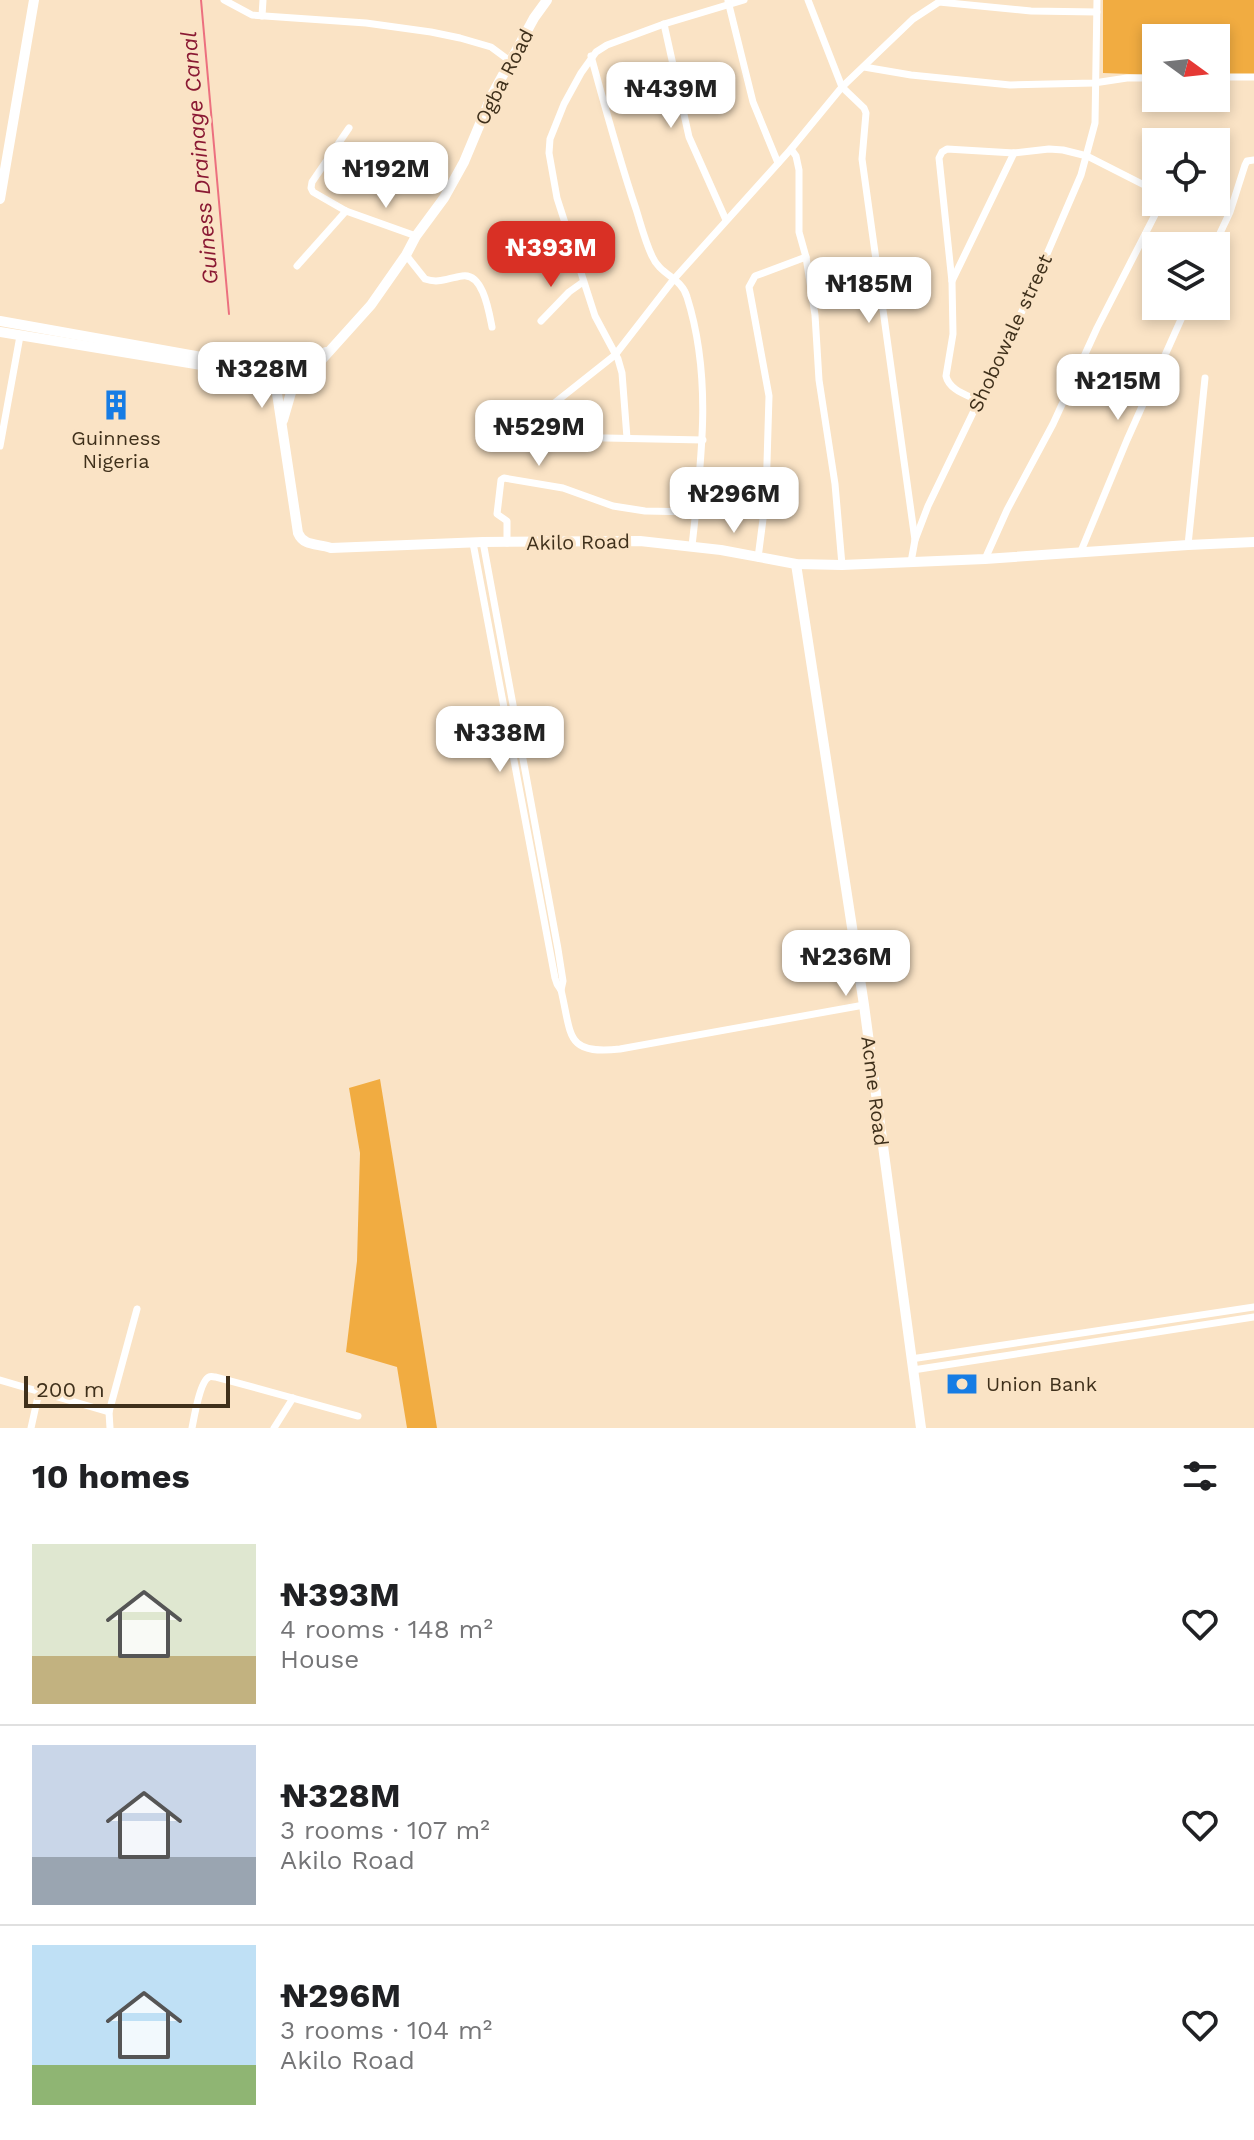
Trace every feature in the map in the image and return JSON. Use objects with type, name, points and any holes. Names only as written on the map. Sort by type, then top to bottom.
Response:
[{"type":"street","points":[[0,199],[34,0]]},
{"type":"street","points":[[224,0],[252,15],[366,23],[479,42],[510,61]]},
{"type":"street","points":[[262,16],[263,0]]},
{"type":"street","name":"Ogba Road","points":[[301,379],[371,305],[444,198],[464,162],[492,95],[547,0]]},
{"type":"street","points":[[627,438],[623,382],[615,355],[583,282],[557,198],[549,146],[552,131],[591,56],[607,45],[728,2],[744,0]]},
{"type":"street","points":[[808,0],[842,87],[866,113],[862,159],[915,540],[911,562]]},
{"type":"street","points":[[1031,0],[1031,11]]},
{"type":"street","name":"Shobowale street","points":[[915,540],[934,493],[1025,305],[1081,175],[1095,123],[1097,0]]},
{"type":"street","points":[[728,2],[753,102],[778,163]]},
{"type":"street","points":[[703,440],[557,437],[545,436],[539,428],[542,414],[615,355],[674,279],[791,149],[842,87],[913,19],[939,2],[1031,11],[1097,12]]},
{"type":"street","points":[[664,24],[689,137],[726,220]]},
{"type":"street","points":[[591,56],[620,161],[652,256],[662,271],[687,294],[698,339],[703,440],[692,546]]},
{"type":"street","points":[[864,67],[1010,85],[1094,83],[1142,78]]},
{"type":"street","points":[[1230,77],[1254,77]]},
{"type":"street","points":[[349,128],[311,188],[317,195],[346,211],[416,236]]},
{"type":"street","points":[[791,149],[799,170],[799,232],[815,315],[819,380],[835,484],[842,565]]},
{"type":"street","points":[[979,401],[953,388],[946,376],[953,334],[952,282],[939,158],[942,152],[947,149],[1014,153],[1049,149],[1072,152],[1087,156],[1142,184]]},
{"type":"street","points":[[952,282],[1014,153]]},
{"type":"street","points":[[1221,232],[1245,165],[1247,161],[1254,160]]},
{"type":"street","points":[[297,266],[346,211]]},
{"type":"street","points":[[985,559],[1154,216]]},
{"type":"street","points":[[406,255],[429,281],[465,275],[472,277],[488,305],[492,327]]},
{"type":"street","points":[[758,558],[766,496],[770,405],[749,287],[755,276],[806,257]]},
{"type":"street","points":[[541,321],[583,282]]},
{"type":"street","points":[[1081,551],[1181,320]]},
{"type":"street","name":"Ogba Road","points":[[0,321],[246,365],[302,360],[328,351]]},
{"type":"street","points":[[0,332],[255,374],[284,391],[298,385],[301,379],[298,366],[285,362],[272,371],[275,385]]},
{"type":"street","points":[[0,446],[20,336]]},
{"type":"street","points":[[1188,545],[1205,378]]},
{"type":"street","name":"Akilo Road","points":[[275,385],[298,533],[304,541],[331,548],[640,541],[721,550],[796,564],[842,565],[1254,542]]},
{"type":"street","name":"Akilo Road","points":[[282,430],[292,389]]},
{"type":"street","points":[[507,543],[507,521],[496,511],[501,480],[504,478],[563,488],[613,506],[645,511],[696,512]]},
{"type":"street","points":[[478,543],[554,950],[557,984],[573,1039],[587,1050],[603,1051],[864,1005]]},
{"type":"street","name":"Acme Road","points":[[796,564],[864,1005],[921,1428]]},
{"type":"street","points":[[912,1364],[1000,1345],[1254,1307]]},
{"type":"street","points":[[110,1428],[109,1412],[137,1309]]},
{"type":"street","points":[[912,1364],[1002,1355],[1254,1317]]},
{"type":"street","points":[[1000,1345],[1002,1355]]},
{"type":"street","points":[[192,1428],[201,1391],[209,1377],[358,1416]]},
{"type":"street","points":[[0,1380],[109,1412]]},
{"type":"street","points":[[31,1428],[39,1392]]},
{"type":"street","points":[[274,1428],[293,1398]]},
{"type":"shaded area","points":[[1103,0],[1254,0],[1254,75],[1230,76],[1230,24],[1142,24],[1142,74],[1103,73]]},
{"type":"shaded area","points":[[380,1079],[437,1428],[407,1428],[397,1367],[346,1352],[357,1261],[360,1153],[349,1088]]},
{"type":"waterway","name":"Guiness Drainage Canal","points":[[201,0],[229,314]]},
{"type":"place","name":"Guinness Nigeria","points":[[116,405]]},
{"type":"place","name":"Union Bank","points":[[962,1384]]}]
